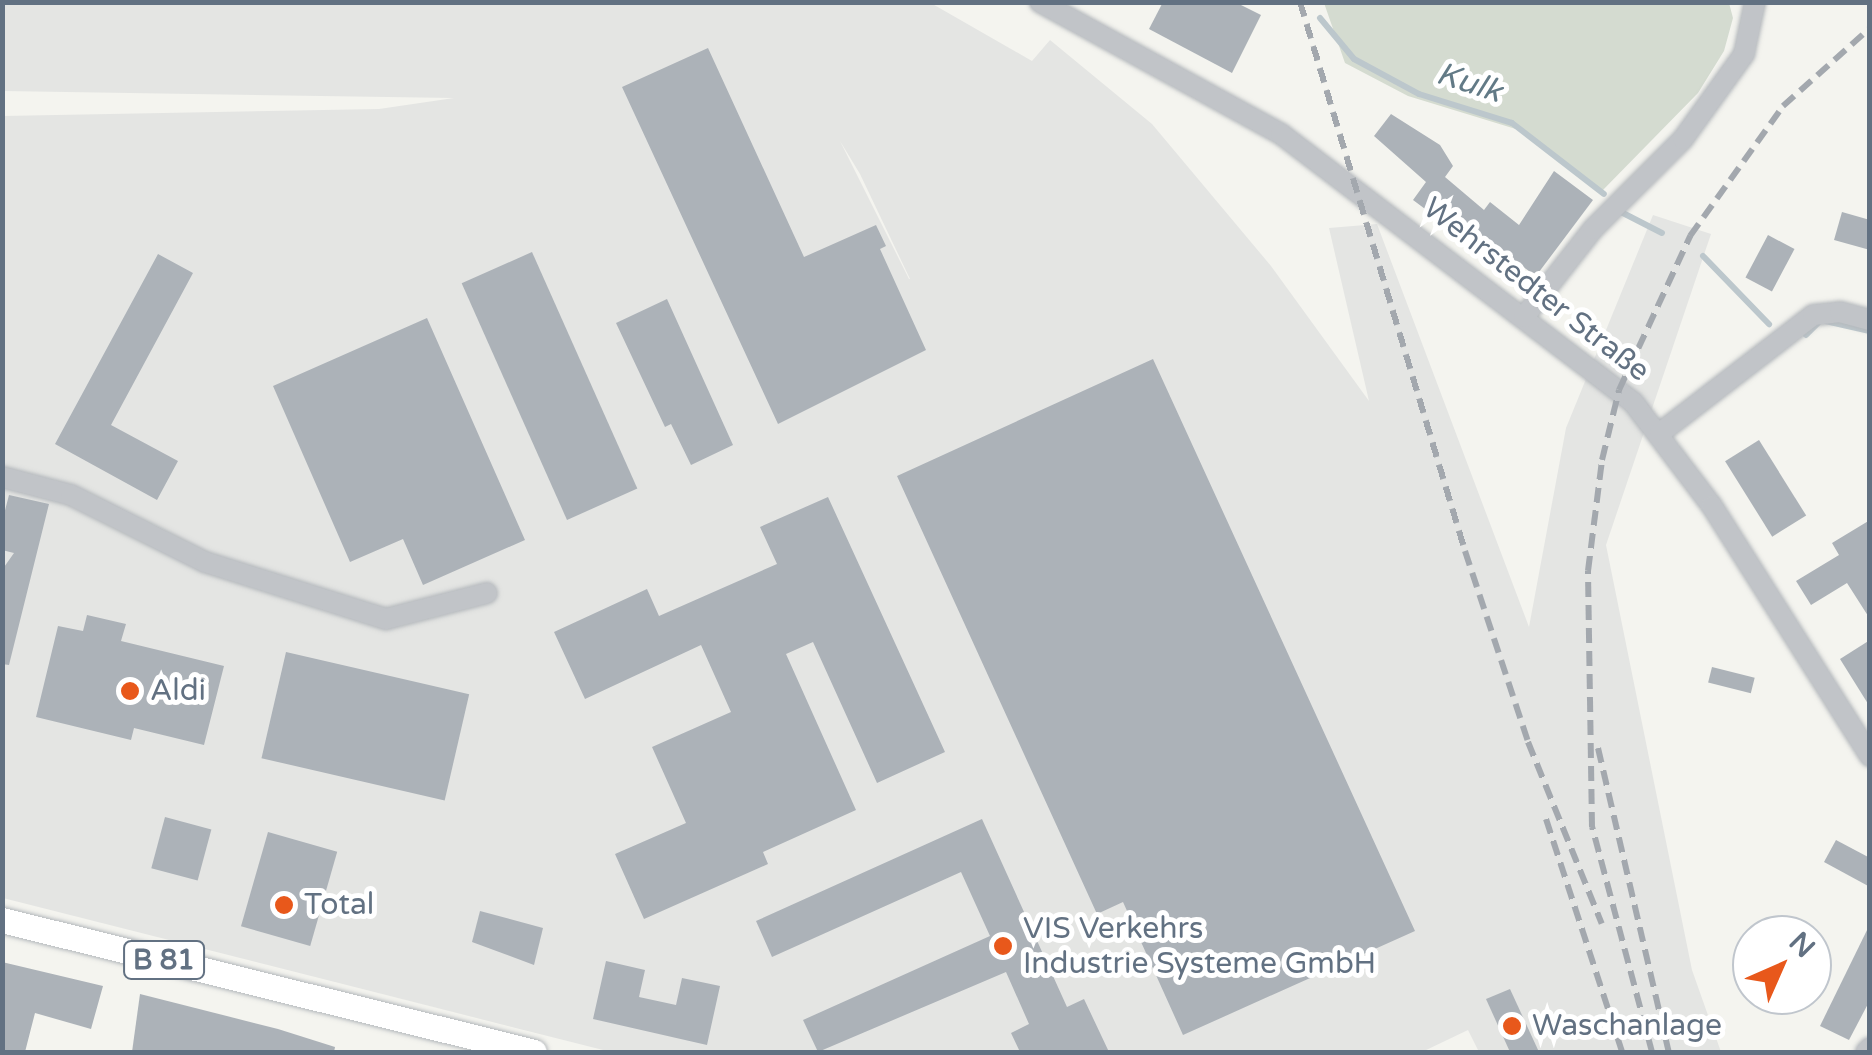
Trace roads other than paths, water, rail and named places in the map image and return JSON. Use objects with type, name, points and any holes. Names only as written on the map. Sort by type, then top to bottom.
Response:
[{"type":"main road","name":"B 81","points":[[2,920],[534,1052]]},
{"type":"street","name":"Wehrstedter Straße","points":[[1040,2],[1281,134],[1619,390],[1660,433],[1870,756]]},
{"type":"street","points":[[1524,318],[1594,228],[1684,139],[1744,54],[1758,10],[1755,2]]},
{"type":"street","points":[[1660,433],[1813,315],[1840,312],[1870,320]]},
{"type":"street","points":[[2,478],[71,495],[205,562],[386,619],[487,593]]},
{"type":"waterway","name":"Kulk","points":[[1320,18],[1354,59],[1419,94],[1512,123],[1604,194]]},
{"type":"waterway","name":"Kulk","points":[[1621,212],[1662,233]]},
{"type":"waterway","name":"Kulk","points":[[1703,256],[1769,324]]},
{"type":"waterway","name":"Kulk","points":[[1806,335],[1821,320],[1870,331]]},
{"type":"railway","points":[[1300,2],[1465,551],[1528,742],[1602,924]]},
{"type":"railway","points":[[1652,1052],[1592,827],[1588,571],[1602,460],[1619,390],[1690,236],[1783,106],[1870,28]]},
{"type":"railway","points":[[1598,748],[1669,1052]]},
{"type":"railway","points":[[1546,819],[1622,1052]]},
{"type":"railway","points":[[1350,960],[1355,970]]},
{"type":"place","name":"Aldi","points":[[130,691]]},
{"type":"place","name":"Total","points":[[284,905]]},
{"type":"place","name":"VIS Verkehrs Industrie Systeme GmbH","points":[[1003,946]]},
{"type":"place","name":"Waschanlage","points":[[1512,1026]]}]
